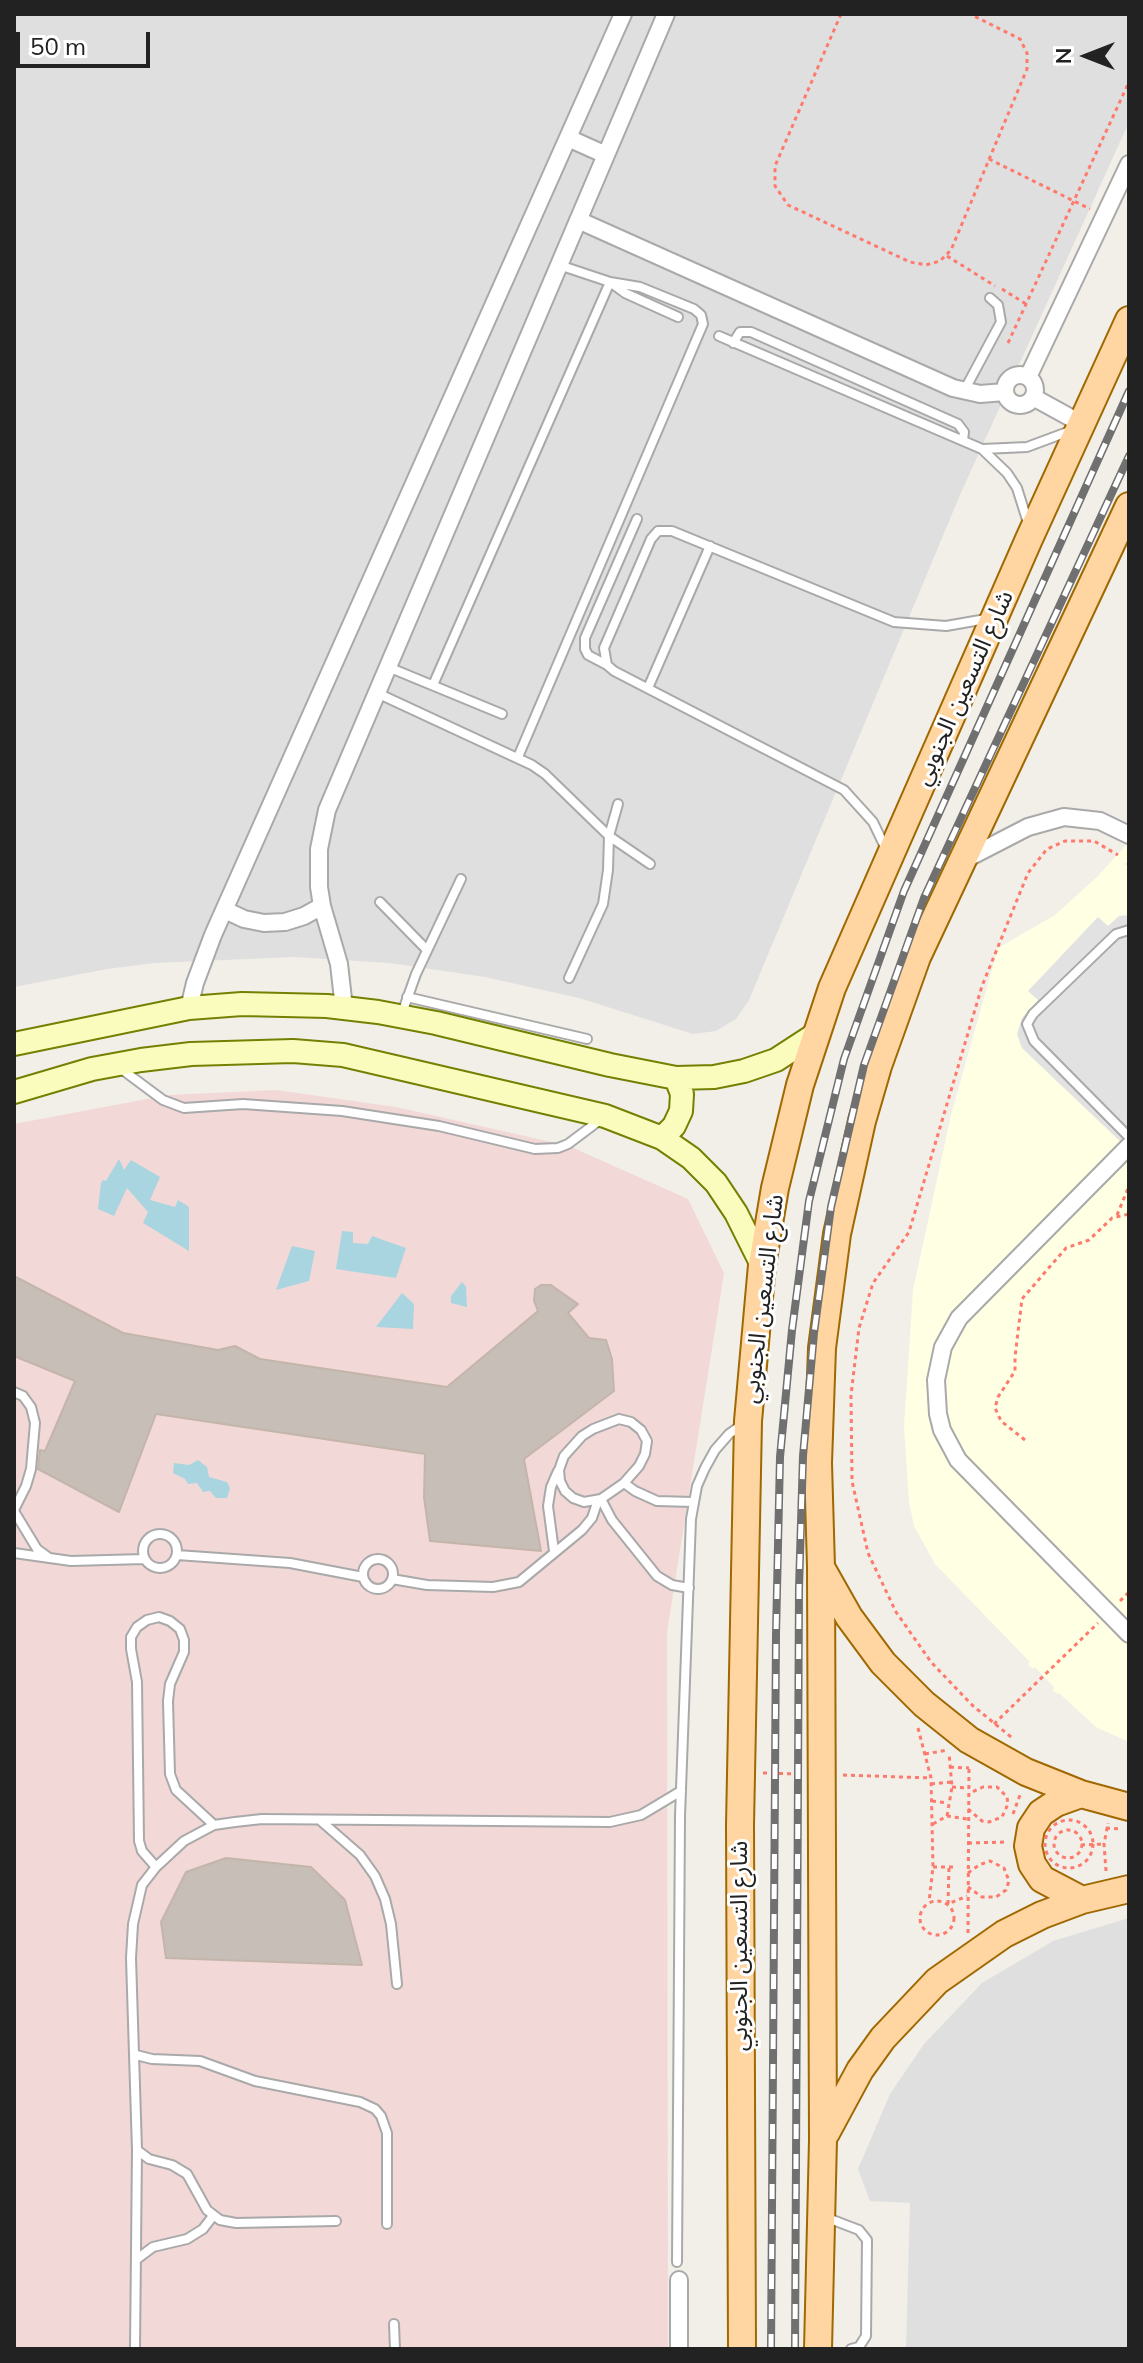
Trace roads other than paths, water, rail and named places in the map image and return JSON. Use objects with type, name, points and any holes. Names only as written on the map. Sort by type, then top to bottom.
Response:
[{"type":"main road","name":"شارع التسعين الجنوبي","points":[[742,2349],[740,1825],[748,1421],[762,1265],[787,1136],[832,988],[1029,539],[1129,320]]},
{"type":"main road","points":[[818,2349],[823,2140],[818,1463],[822,1348],[845,1191],[862,1121],[917,957],[959,862],[1129,506]]},
{"type":"main road","points":[[821,1567],[849,1617],[883,1663],[962,1748],[1081,1794],[1117,1814]]},
{"type":"main road","points":[[1081,1794],[1056,1803],[1041,1813],[1031,1828],[1028,1846],[1032,1864],[1042,1879],[1082,1900]]},
{"type":"main road","points":[[823,2140],[846,2093],[883,2038],[909,2008],[968,1957],[1029,1922],[1082,1900],[1122,1890]]},
{"type":"street","points":[[189,1008],[203,958],[623,14]]},
{"type":"street","points":[[344,1008],[339,964],[322,906],[318,868],[327,810],[666,14]]},
{"type":"street","points":[[568,138],[606,155]]},
{"type":"street","points":[[1028,377],[1129,164]]},
{"type":"street","points":[[578,220],[964,392],[1005,392]]},
{"type":"street","points":[[1011,377],[1028,377],[1034,386],[1033,397],[1025,404],[1015,404],[1006,398],[1007,381],[1011,377]]},
{"type":"street","points":[[1033,397],[1082,424]]},
{"type":"street","points":[[959,862],[1028,827],[1064,817],[1100,821],[1129,835]]},
{"type":"street","points":[[225,910],[254,921],[285,922],[322,906]]},
{"type":"street","points":[[14,1044],[189,1008],[242,1004],[404,1007],[623,1068],[676,1078],[714,1077],[744,1071],[776,1060],[816,1034]]},
{"type":"street","points":[[14,1092],[116,1065],[191,1054],[242,1051],[343,1055],[605,1116],[662,1138],[691,1158],[716,1183],[736,1213],[762,1265]]},
{"type":"street","points":[[662,1138],[674,1126],[681,1111],[682,1094],[676,1078]]},
{"type":"street","points":[[1129,1146],[970,1305],[943,1347],[936,1380],[942,1430],[958,1460],[1129,1634]]},
{"type":"street","points":[[679,2280],[679,2349]]},
{"type":"lane","points":[[518,757],[702,328],[703,319],[694,309],[640,287],[610,282],[559,265]]},
{"type":"lane","points":[[610,282],[625,293],[678,317]]},
{"type":"lane","points":[[433,685],[610,282]]},
{"type":"lane","points":[[964,392],[1001,322],[998,305],[990,298]]},
{"type":"lane","points":[[733,343],[740,332],[751,332],[958,424],[964,432],[963,440]]},
{"type":"lane","points":[[719,336],[982,449],[996,460],[1017,488],[1028,521],[1029,539]]},
{"type":"lane","points":[[982,449],[1012,449],[1042,444],[1082,424]]},
{"type":"lane","points":[[637,519],[585,638],[588,655],[844,790],[873,822],[889,858]]},
{"type":"lane","points":[[607,665],[604,648],[654,535],[667,529],[894,622],[946,626],[995,617]]},
{"type":"lane","points":[[648,688],[710,546]]},
{"type":"lane","points":[[388,667],[502,714]]},
{"type":"lane","points":[[377,693],[518,757],[545,774],[609,836],[650,864]]},
{"type":"lane","points":[[569,978],[603,904],[609,836],[618,804]]},
{"type":"lane","points":[[461,879],[404,1007],[587,1039]]},
{"type":"lane","points":[[380,902],[427,950]]},
{"type":"lane","points":[[1129,930],[1116,934],[1033,1014],[1027,1024],[1034,1041],[1129,1137]]},
{"type":"lane","points":[[116,1065],[163,1100],[184,1108],[243,1104],[342,1111],[439,1126],[535,1149],[558,1148],[568,1144],[605,1116]]},
{"type":"lane","points":[[14,1392],[23,1396],[31,1407],[35,1436],[26,1486],[14,1510],[37,1549],[52,1560]]},
{"type":"lane","points":[[554,1551],[548,1506],[551,1487],[564,1456],[582,1436],[604,1423],[619,1419],[631,1422],[641,1430],[647,1441],[639,1466],[624,1483],[600,1500],[584,1502],[573,1498],[560,1481],[559,1470]]},
{"type":"lane","points":[[677,2262],[681,1791],[693,1502],[697,1486],[715,1450],[729,1434],[748,1421]]},
{"type":"lane","points":[[624,1483],[657,1501],[693,1502]]},
{"type":"lane","points":[[600,1500],[657,1576],[672,1585],[689,1588]]},
{"type":"lane","points":[[392,1579],[427,1585],[506,1586],[531,1574],[589,1523],[600,1500]]},
{"type":"lane","points":[[158,1534],[169,1536],[176,1544],[177,1555],[172,1565],[162,1569],[151,1567],[144,1559],[143,1548],[148,1538],[158,1534]]},
{"type":"lane","points":[[14,1553],[52,1560],[144,1559]]},
{"type":"lane","points":[[177,1555],[290,1563],[363,1577],[373,1589],[388,1586],[392,1579],[389,1564],[375,1559],[363,1569],[363,1577]]},
{"type":"lane","points":[[156,1867],[142,1851],[139,1841],[138,1691],[131,1649],[131,1637],[137,1627],[147,1620],[159,1617],[170,1621],[180,1629],[184,1640],[184,1652],[173,1676],[168,1701],[170,1774],[176,1790],[214,1825]]},
{"type":"lane","points":[[135,2349],[137,2150],[131,1958],[133,1924],[142,1885],[156,1867],[184,1841],[214,1825],[262,1819],[610,1822],[641,1815],[681,1791]]},
{"type":"lane","points":[[321,1820],[360,1855],[375,1876],[391,1924],[397,1984]]},
{"type":"lane","points":[[136,2055],[152,2059],[200,2061],[255,2081],[360,2102],[375,2109],[387,2133],[387,2224]]},
{"type":"lane","points":[[137,2150],[149,2159],[172,2165],[187,2174],[213,2216],[236,2223],[336,2221]]},
{"type":"lane","points":[[821,2215],[859,2230],[867,2240],[866,2336],[864,2342],[851,2349]]},
{"type":"lane","points":[[137,2259],[153,2247],[187,2239],[203,2229],[213,2216]]},
{"type":"lane","points":[[394,2324],[395,2349]]},
{"type":"water","points":[[119,1159],[124,1170],[131,1160],[160,1177],[150,1200],[175,1207],[178,1200],[189,1207],[189,1251],[143,1223],[148,1212],[127,1188],[114,1216],[98,1209],[101,1183],[106,1181]]},
{"type":"water","points":[[342,1231],[353,1232],[353,1243],[368,1244],[372,1236],[406,1248],[396,1278],[336,1269]]},
{"type":"water","points":[[292,1246],[315,1251],[309,1281],[276,1290]]},
{"type":"water","points":[[462,1282],[466,1287],[467,1307],[451,1303],[451,1296]]},
{"type":"water","points":[[402,1293],[414,1304],[413,1329],[376,1327]]},
{"type":"water","points":[[198,1460],[207,1467],[209,1477],[227,1482],[230,1488],[227,1498],[216,1498],[210,1491],[203,1492],[197,1483],[188,1484],[173,1473],[174,1463],[189,1465]]},
{"type":"railway","points":[[771,2349],[780,1457],[809,1201],[844,1059],[904,891],[1129,391]]},
{"type":"railway","points":[[795,2349],[799,1588],[803,1456],[814,1333],[831,1207],[864,1065],[924,898],[1129,456]]}]
